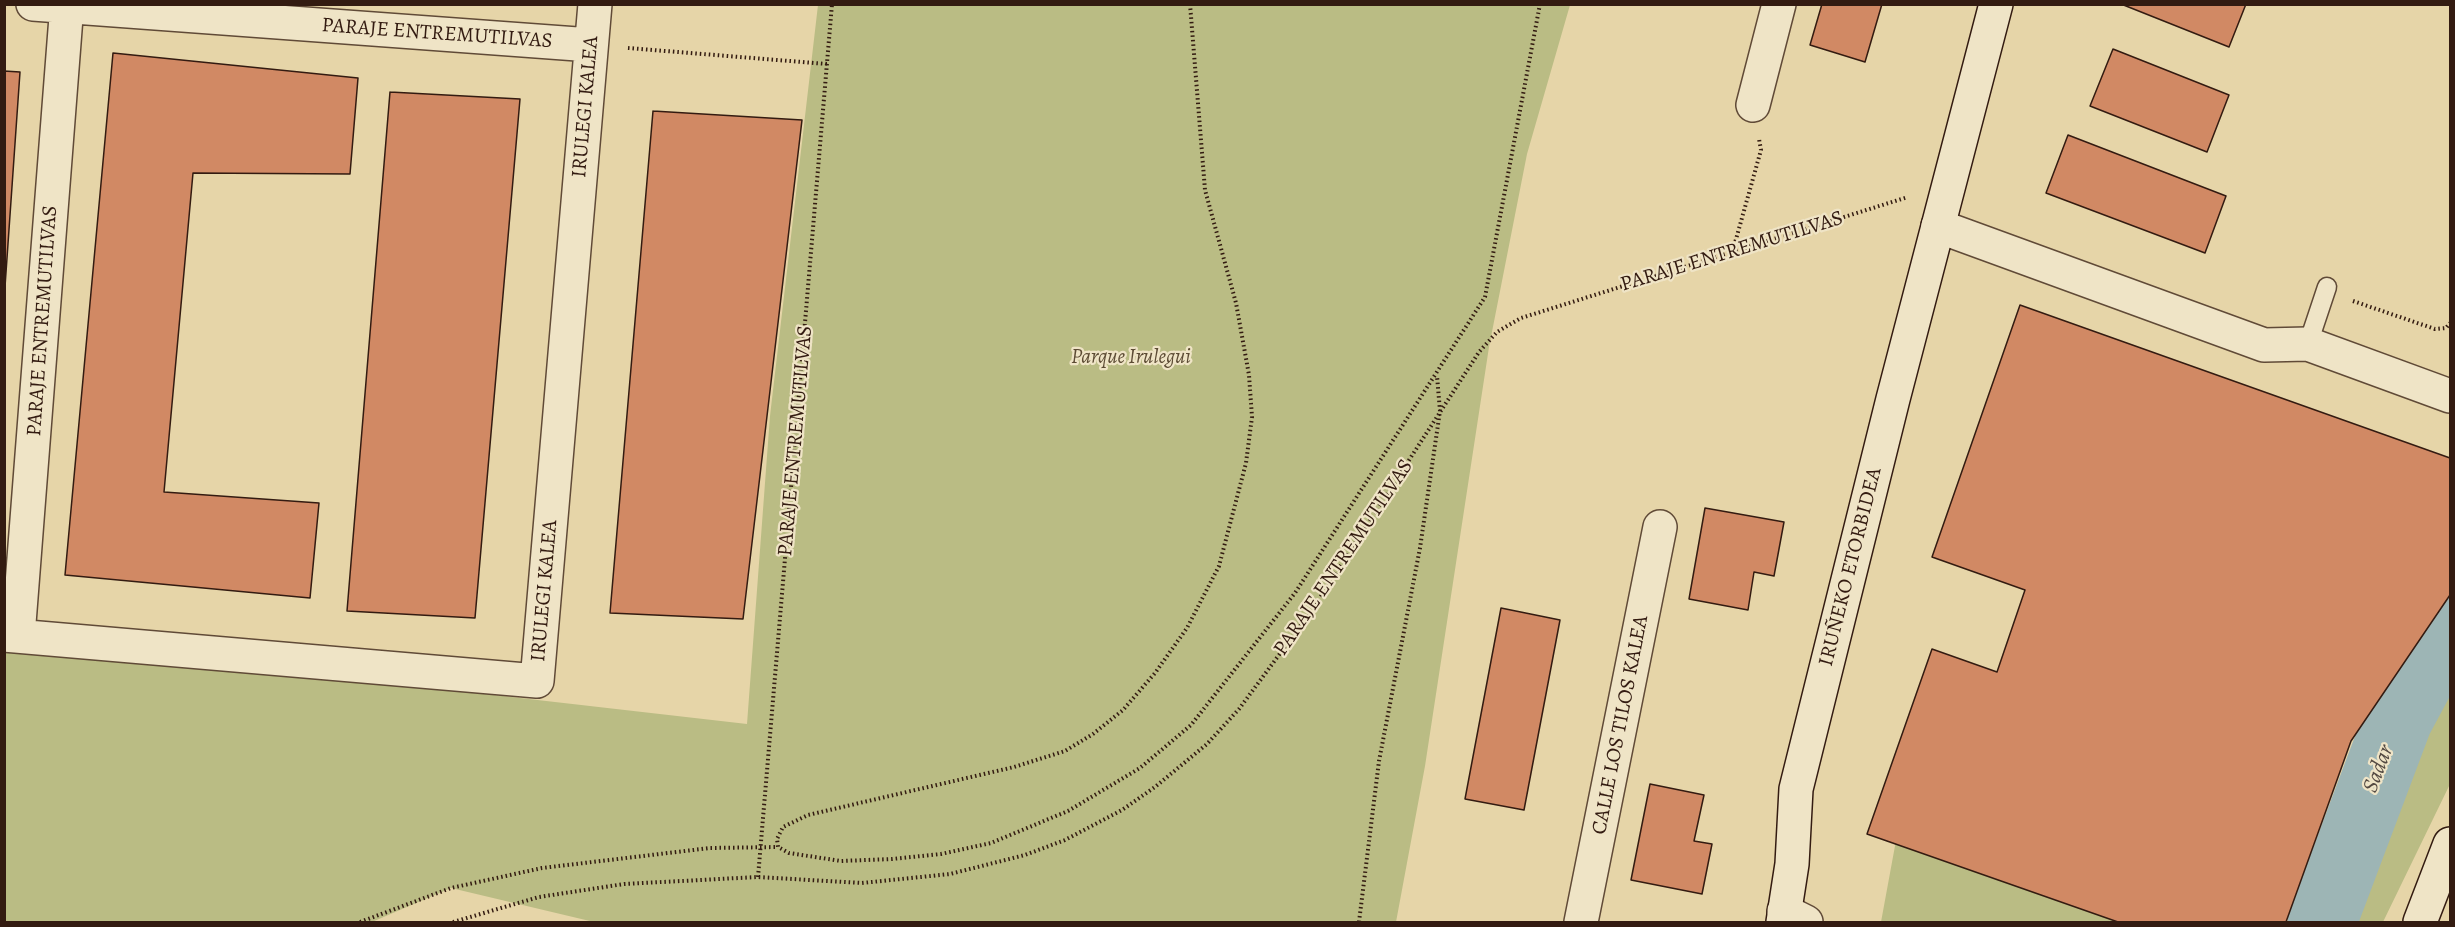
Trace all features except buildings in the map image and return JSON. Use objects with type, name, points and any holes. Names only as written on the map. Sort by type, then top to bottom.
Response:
[{"type":"street","name":"PARAJE ENTREMUTILVAS","points":[[33,4],[591,45]]},
{"type":"street","name":"IRULEGI KALEA","points":[[11,636],[537,681],[594,4]]},
{"type":"street","points":[[1753,105],[1779,4]]},
{"type":"street","name":"IRUÑEKO ETORBIDEA","points":[[1791,919],[1796,789],[1996,4]]},
{"type":"street","name":"PARAJE ENTREMUTILVAS","points":[[11,636],[67,6]]},
{"type":"street","points":[[1938,226],[2264,345],[2308,344],[2451,396]]},
{"type":"street","name":"CALLE LOS TILOS KALEA","points":[[1581,922],[1660,527]]},
{"type":"street","points":[[2420,922],[2451,844]]},
{"type":"lane","points":[[2308,344],[2327,287]]},
{"type":"path","name":"PARAJE ENTREMUTILVAS","points":[[758,877],[763,847],[832,4]]},
{"type":"path","points":[[778,847],[777,839],[783,827],[808,815],[1014,767],[1065,751],[1093,734],[1123,710],[1155,673],[1187,628],[1219,566],[1246,464],[1252,417],[1249,375],[1236,303],[1205,190],[1190,4]]},
{"type":"path","points":[[360,922],[451,888],[542,868],[711,848],[778,847],[789,853],[841,861],[941,854],[991,843],[1068,811],[1140,768],[1191,725],[1240,666],[1295,593],[1485,297],[1540,4]]},
{"type":"path","points":[[591,45],[827,64]]},
{"type":"path","points":[[1733,251],[1761,150],[1753,105]]},
{"type":"path","name":"PARAJE ENTREMUTILVAS","points":[[453,922],[481,912],[577,890],[698,878],[758,877],[861,883],[950,874],[1025,855],[1065,840],[1122,810],[1190,759],[1239,709],[1323,594],[1479,352],[1497,333],[1521,318],[1887,205],[1917,193]]},
{"type":"path","points":[[1359,922],[1378,761],[1420,549],[1440,411],[1437,375]]},
{"type":"green space","name":"Parque Irulegui","points":[[818,5],[1570,5],[1527,154],[1489,347],[1425,766],[1396,922],[594,922],[451,888],[372,922],[5,922],[5,639],[747,724],[770,416]]},
{"type":"green space","points":[[2450,609],[2450,784],[2383,922],[2299,922],[2367,753]]},
{"type":"green space","points":[[1897,835],[2125,922],[1881,922]]},
{"type":"waterway","name":"Sadar","points":[[2322,922],[2398,720],[2450,623]]}]
